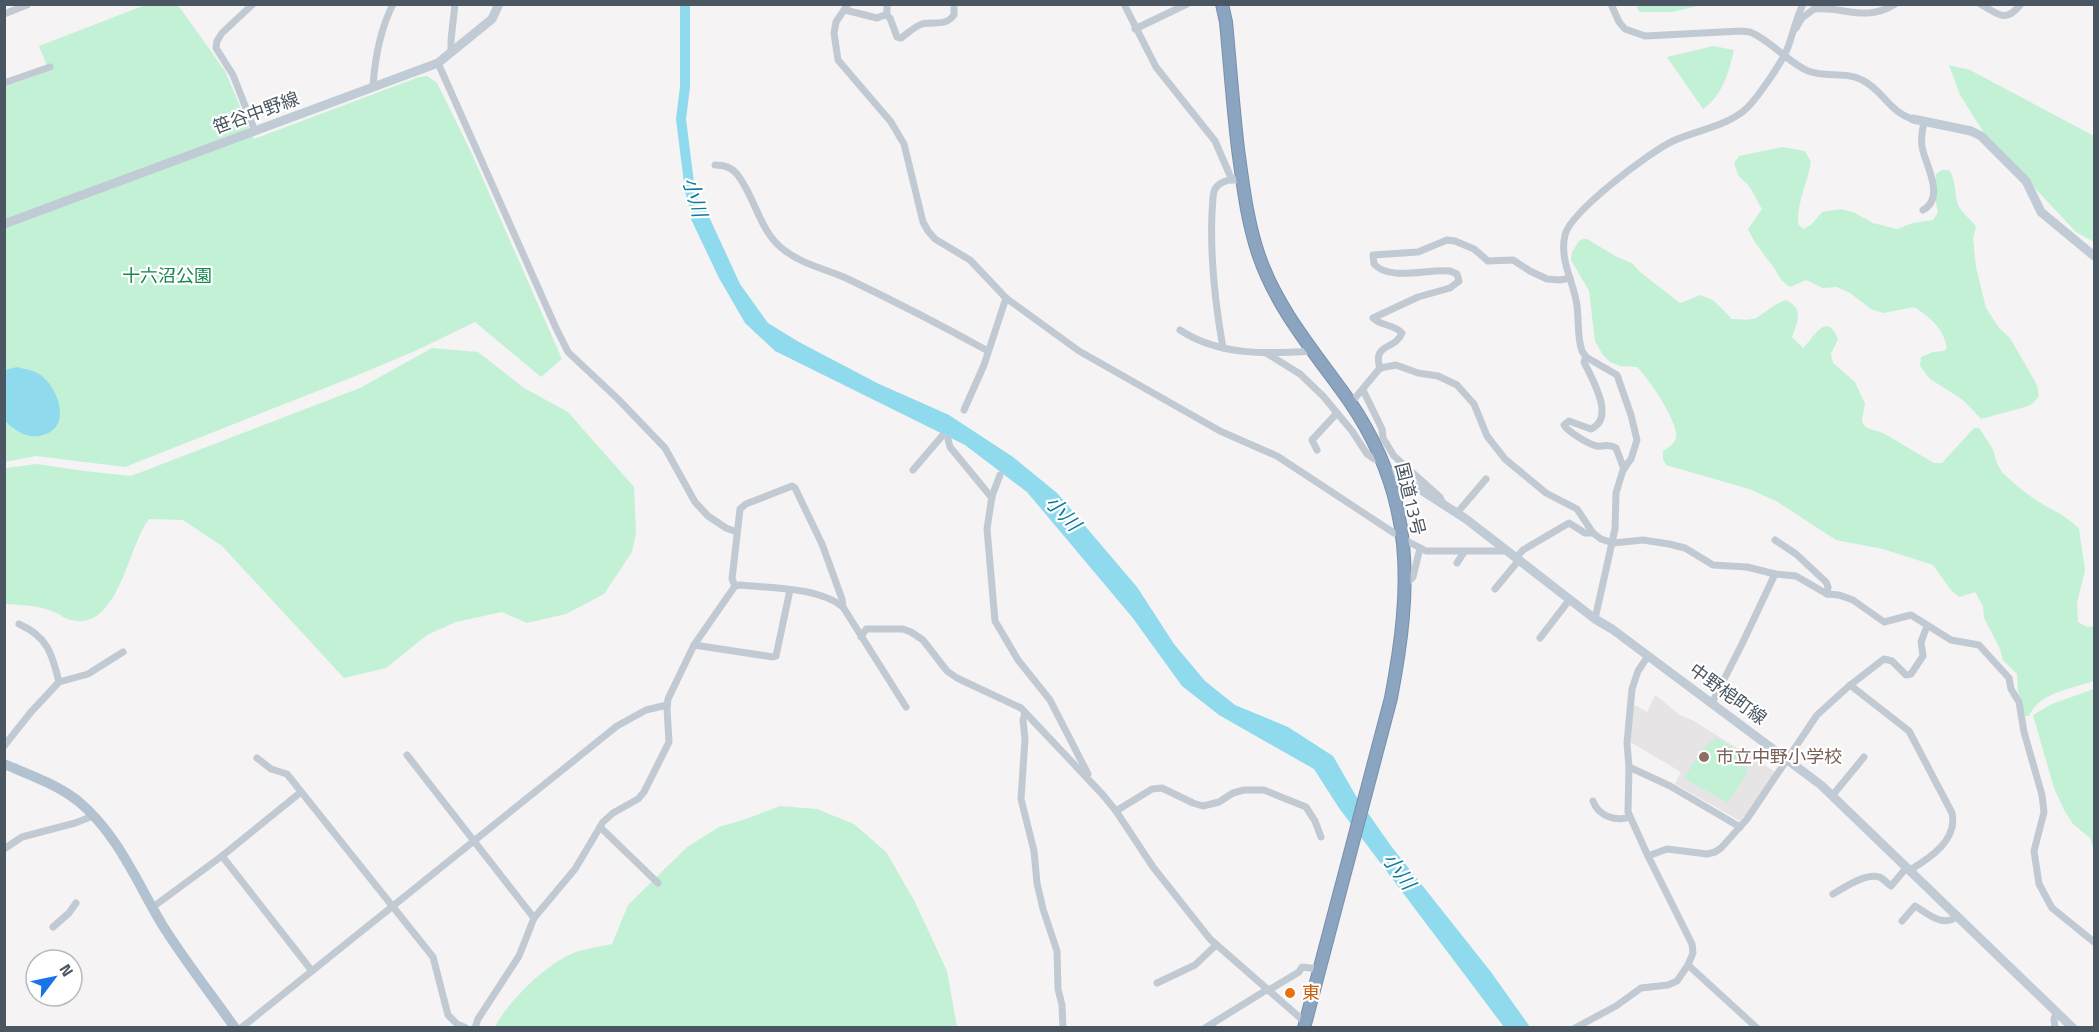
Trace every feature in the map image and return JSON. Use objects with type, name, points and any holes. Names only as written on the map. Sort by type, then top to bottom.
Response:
[{"type":"highway","name":"国道13号","points":[[1222,4],[1226,22],[1237,180],[1259,256],[1273,289],[1312,351],[1351,403],[1382,459],[1388,471],[1403,544],[1405,585],[1401,648],[1391,698],[1305,1025]]},
{"type":"main road","name":"笹谷中野線","points":[[4,224],[438,63],[492,19],[499,4]]},
{"type":"main road","points":[[1912,119],[1971,131],[1981,136],[2026,181],[2041,212],[2094,256]]},
{"type":"main road","name":"中野梍町線","points":[[1388,471],[1458,514],[1595,619],[1787,758],[1832,796],[2073,1028]]},
{"type":"main road","points":[[4,764],[59,788],[78,801],[93,816],[113,839],[179,951],[235,1028]]},
{"type":"street","points":[[373,86],[379,39],[393,4]]},
{"type":"street","points":[[451,52],[450,40],[455,4]]},
{"type":"street","points":[[886,15],[887,4]]},
{"type":"street","points":[[886,15],[890,18],[895,34],[901,38],[921,24],[944,24],[949,21],[954,15],[954,4]]},
{"type":"street","points":[[1124,4],[1156,67],[1215,141],[1237,180],[1222,183],[1215,189],[1212,221],[1213,274],[1223,348]]},
{"type":"street","points":[[1135,29],[1187,4]]},
{"type":"street","points":[[1611,4],[1619,22],[1625,29],[1645,36],[1747,31],[1809,71],[1824,74],[1847,74],[1864,81],[1901,116],[1912,119]]},
{"type":"street","points":[[1595,619],[1613,543],[1616,493],[1637,440],[1617,375],[1586,357],[1580,346],[1577,307],[1563,248],[1565,236],[1572,220],[1654,152],[1674,141],[1731,119],[1744,111],[1787,50],[1803,4]]},
{"type":"street","points":[[1792,32],[1808,12],[1814,9],[1835,9],[1865,15],[1895,4]]},
{"type":"street","points":[[1980,4],[2006,17],[2014,14],[2021,4]]},
{"type":"street","points":[[4,14],[27,5]]},
{"type":"street","points":[[249,6],[222,33],[216,48],[233,75],[255,131]]},
{"type":"street","points":[[886,15],[878,18],[846,7],[836,22],[834,33],[838,60],[899,134],[904,144],[922,222],[935,239],[970,260],[1006,298],[1079,351],[1220,431],[1277,456],[1394,533]]},
{"type":"street","points":[[438,63],[568,352],[665,448],[695,502],[708,516],[736,532]]},
{"type":"street","points":[[4,83],[50,67]]},
{"type":"street","points":[[1923,210],[1929,207],[1933,199],[1933,181],[1923,152],[1924,122]]},
{"type":"street","points":[[715,165],[722,165],[736,172],[764,224],[783,249],[800,260],[843,278],[988,351]]},
{"type":"street","points":[[1380,369],[1378,355],[1381,350],[1397,341],[1402,333],[1394,326],[1373,318],[1418,297],[1450,288],[1459,281],[1456,274],[1450,271],[1406,273],[1379,269],[1374,264],[1373,255],[1418,252],[1447,240],[1474,249],[1488,261],[1513,260],[1546,279],[1570,278]]},
{"type":"street","points":[[964,410],[1006,298]]},
{"type":"street","points":[[1180,330],[1201,342],[1223,348],[1266,353],[1312,351]]},
{"type":"street","points":[[1266,353],[1300,374],[1338,413],[1367,454],[1374,459],[1382,459]]},
{"type":"street","points":[[1586,357],[1584,362],[1601,404],[1601,421],[1592,429],[1569,421],[1564,425],[1569,431],[1595,446],[1607,444],[1616,448],[1624,470]]},
{"type":"street","points":[[1351,403],[1380,369],[1396,365],[1438,376],[1457,386],[1474,404],[1487,436],[1505,459],[1546,494],[1577,509],[1593,533]]},
{"type":"street","points":[[1363,390],[1382,429],[1383,438],[1394,456],[1440,497],[1443,504]]},
{"type":"street","points":[[1317,450],[1312,440],[1338,413]]},
{"type":"street","points":[[913,470],[945,437],[950,447],[992,498]]},
{"type":"street","points":[[1000,475],[992,498],[987,541],[996,626],[1018,660],[1055,708],[1089,779]]},
{"type":"street","points":[[1458,514],[1486,482]]},
{"type":"street","points":[[735,586],[732,579],[736,532],[738,514],[742,506],[792,486],[795,488],[830,564],[843,607]]},
{"type":"street","points":[[1495,589],[1523,550],[1569,523],[1585,533],[1593,533],[1613,543],[1643,540],[1669,544],[1685,548],[1713,565],[1747,567],[1774,574],[1796,576],[1827,594],[1853,600],[1884,622],[1911,615],[1951,640],[1979,645],[2009,678],[2011,689],[2019,702],[2024,732],[2042,795],[2044,812],[2034,851],[2038,884],[2052,908],[2094,942]]},
{"type":"street","points":[[1775,540],[1796,554],[1826,582],[1827,594]]},
{"type":"street","points":[[1407,541],[1426,551],[1508,551]]},
{"type":"street","points":[[1405,585],[1413,577],[1420,548]]},
{"type":"street","points":[[1457,563],[1464,552]]},
{"type":"street","points":[[1712,703],[1774,574]]},
{"type":"street","points":[[475,1028],[478,1018],[519,956],[534,918],[575,868],[607,818],[644,792],[669,742],[668,699],[694,645],[735,586],[807,592],[835,601],[843,607],[906,707]]},
{"type":"street","points":[[694,645],[731,652],[776,656],[790,590]]},
{"type":"street","points":[[1540,638],[1570,599]]},
{"type":"street","points":[[20,624],[38,636],[49,648],[59,682]]},
{"type":"street","points":[[1647,856],[1667,849],[1707,854],[1715,852],[1747,819],[1817,715],[1850,685],[1884,659],[1892,661],[1906,675],[1911,674],[1923,656],[1921,642],[1927,626]]},
{"type":"street","points":[[861,637],[866,629],[903,629],[911,632],[923,640],[952,675],[1006,700],[1025,713],[1089,779],[1116,811],[1153,867],[1216,945],[1269,990],[1305,1025]]},
{"type":"street","points":[[4,746],[59,682],[88,674],[123,652]]},
{"type":"street","points":[[1575,1028],[1616,1006],[1641,988],[1675,982],[1680,978],[1693,953],[1692,944],[1629,817],[1627,743],[1632,689],[1638,670],[1648,656]]},
{"type":"street","points":[[1833,894],[1860,879],[1874,877],[1879,877],[1891,886],[1909,869],[1931,856],[1947,840],[1952,827],[1952,813],[1909,731],[1850,685]]},
{"type":"street","points":[[241,1028],[617,726],[646,710],[667,705]]},
{"type":"street","points":[[1025,713],[1021,799],[1034,851],[1037,883],[1043,909],[1057,951],[1058,989],[1062,1005],[1063,1028]]},
{"type":"street","points":[[407,755],[534,918]]},
{"type":"street","points":[[1832,796],[1864,757]]},
{"type":"street","points":[[257,758],[271,769],[287,774],[434,957],[448,1015],[457,1024],[466,1028]]},
{"type":"street","points":[[1629,767],[1670,786],[1740,827]]},
{"type":"street","points":[[1116,811],[1152,789],[1162,788],[1203,806],[1219,802],[1233,793],[1244,790],[1264,790],[1306,807],[1321,837]]},
{"type":"street","points":[[153,908],[301,792]]},
{"type":"street","points":[[1593,801],[1596,808],[1607,816],[1622,820],[1629,817]]},
{"type":"street","points":[[4,849],[22,837],[93,816]]},
{"type":"street","points":[[600,827],[658,883]]},
{"type":"street","points":[[222,856],[312,970]]},
{"type":"street","points":[[53,927],[69,913],[76,903]]},
{"type":"street","points":[[1902,921],[1915,906],[1944,922],[1958,916]]},
{"type":"street","points":[[1157,983],[1195,965],[1216,945]]},
{"type":"street","points":[[1688,964],[1757,1028]]},
{"type":"street","points":[[1205,1028],[1299,972],[1302,967],[1319,969]]},
{"type":"street","points":[[2055,1028],[2054,1018],[2057,1012]]},
{"type":"shaded area","name":"市立中野小学校","points":[[1655,695],[1680,715],[1694,721],[1775,772],[1740,821],[1675,784],[1681,772],[1630,742],[1633,704],[1647,712]]},
{"type":"green space","name":"十六沼公園","points":[[148,4],[178,5],[225,71],[254,139],[419,77],[427,76],[437,83],[471,152],[562,359],[541,377],[475,322],[353,377],[125,467],[36,456],[5,462],[4,87],[49,71],[39,46]]},
{"type":"green space","points":[[1636,5],[1702,5],[1672,12],[1639,12]]},
{"type":"green space","points":[[1713,46],[1734,50],[1720,90],[1710,104],[1703,109],[1667,57]]},
{"type":"green space","points":[[1949,65],[1970,70],[2094,136],[2094,242],[2076,232],[1986,136],[1960,95]]},
{"type":"green space","points":[[1782,147],[1805,151],[1811,162],[1798,216],[1798,224],[1803,229],[1811,225],[1822,212],[1841,209],[1853,212],[1873,223],[1897,229],[1913,223],[1933,220],[1938,212],[1935,199],[1936,174],[1942,170],[1949,170],[1954,180],[1958,204],[1976,227],[1973,238],[1976,267],[1986,308],[1999,328],[2010,338],[2037,385],[2039,396],[2032,404],[1981,419],[1963,400],[1930,379],[1920,366],[1921,357],[1933,352],[1944,351],[1947,348],[1939,329],[1920,311],[1914,307],[1883,313],[1871,309],[1850,293],[1837,287],[1823,288],[1806,280],[1790,287],[1783,281],[1748,229],[1762,209],[1749,186],[1738,175],[1734,163],[1739,156]]},
{"type":"green space","points":[[1583,239],[1632,263],[1680,303],[1701,295],[1714,301],[1732,319],[1756,318],[1786,300],[1798,312],[1792,337],[1803,348],[1820,329],[1825,326],[1829,327],[1838,339],[1831,354],[1833,363],[1855,382],[1865,404],[1863,424],[1934,463],[1942,463],[1974,428],[1979,428],[1992,448],[1997,464],[2003,473],[2028,495],[2067,518],[2079,529],[2085,570],[2077,603],[2078,622],[2087,627],[2094,626],[2094,681],[2048,696],[2034,708],[2029,716],[2025,716],[2018,691],[2017,674],[2003,660],[2000,649],[1984,618],[1983,606],[1975,592],[1959,597],[1950,589],[1933,565],[1883,549],[1836,540],[1776,501],[1749,489],[1666,465],[1663,451],[1674,442],[1676,430],[1662,400],[1637,367],[1620,366],[1610,362],[1595,341],[1589,291],[1571,260],[1572,252]]},
{"type":"green space","points":[[432,348],[478,352],[524,388],[568,412],[634,487],[636,533],[632,552],[604,594],[566,614],[527,623],[502,612],[456,622],[427,635],[386,668],[344,678],[222,546],[183,520],[149,519],[120,584],[100,613],[87,620],[71,620],[42,608],[5,604],[5,468],[37,464],[131,476],[360,388]]},
{"type":"green space","points":[[2094,689],[2094,851],[2090,838],[2073,824],[2054,788],[2033,715],[2052,704]]},
{"type":"green space","points":[[1717,738],[1747,758],[1747,773],[1728,803],[1684,778],[1704,747]]},
{"type":"green space","points":[[780,806],[817,809],[854,824],[886,852],[914,900],[947,971],[957,1027],[494,1028],[517,997],[556,962],[584,950],[612,944],[628,905],[687,847],[719,827]]},
{"type":"water","points":[[705,208],[740,284],[768,323],[877,383],[949,415],[1013,457],[1057,493],[1137,587],[1174,644],[1205,681],[1235,705],[1288,727],[1333,756],[1356,796],[1391,846],[1491,972],[1530,1027],[1504,1027],[1339,808],[1314,769],[1219,715],[1182,686],[1132,617],[1027,492],[965,445],[775,351],[745,323],[719,278],[689,215]]},
{"type":"water","points":[[17,367],[43,377],[57,397],[60,409],[59,421],[52,431],[46,434],[33,436],[21,433],[11,427],[4,418],[5,370]]},
{"type":"waterway","name":"小川","points":[[685,4],[685,87],[681,119],[690,191],[700,224]]},
{"type":"place","name":"市立中野小学校","points":[[1704,757]]},
{"type":"place","name":"東","points":[[1290,993]]}]
